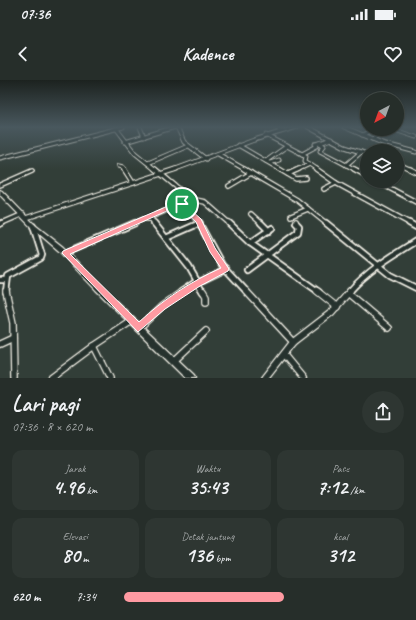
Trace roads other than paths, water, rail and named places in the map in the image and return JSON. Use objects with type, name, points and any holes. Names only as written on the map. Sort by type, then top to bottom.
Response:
[{"type":"main road","points":[[0,192],[33,226],[65,253],[138,328],[191,378]]},
{"type":"street","points":[[0,158],[66,141]]},
{"type":"street","points":[[129,141],[125,142],[136,155],[148,162],[160,175],[191,199],[205,202],[216,210],[250,243],[321,292],[337,307]]},
{"type":"street","points":[[184,141],[188,146],[206,159]]},
{"type":"street","points":[[0,224],[160,175],[206,159],[249,141]]},
{"type":"street","points":[[277,141],[306,156],[305,160],[336,183],[416,227]]},
{"type":"street","points":[[302,154],[317,146],[315,144],[326,141]]},
{"type":"street","points":[[335,141],[360,152]]},
{"type":"street","points":[[378,141],[416,152]]},
{"type":"street","points":[[320,143],[324,146],[320,151],[360,172]]},
{"type":"street","points":[[238,145],[298,180],[306,178]]},
{"type":"street","points":[[148,162],[188,146]]},
{"type":"street","points":[[266,161],[287,146]]},
{"type":"street","points":[[346,165],[360,153]]},
{"type":"street","points":[[218,154],[291,196],[399,281],[416,288]]},
{"type":"street","points":[[270,163],[275,160],[279,160]]},
{"type":"street","points":[[288,174],[310,164]]},
{"type":"street","points":[[119,166],[123,167],[133,183]]},
{"type":"street","points":[[404,166],[416,172]]},
{"type":"street","points":[[0,185],[32,171]]},
{"type":"street","points":[[229,186],[251,173]]},
{"type":"street","points":[[324,189],[336,183]]},
{"type":"street","points":[[389,188],[416,202]]},
{"type":"street","points":[[65,253],[191,199]]},
{"type":"street","points":[[182,204],[200,223],[212,250],[226,269],[293,342]]},
{"type":"street","points":[[291,216],[308,209]]},
{"type":"street","points":[[250,243],[270,229],[251,214]]},
{"type":"street","points":[[148,218],[151,219],[189,267],[206,296],[206,302]]},
{"type":"street","points":[[247,270],[298,232],[299,226],[295,222],[296,221]]},
{"type":"street","points":[[166,238],[200,223]]},
{"type":"street","points":[[14,378],[12,316],[3,280],[41,258],[42,255],[33,226]]},
{"type":"street","points":[[265,378],[293,342],[337,307],[360,280],[378,265],[416,241]]},
{"type":"street","points":[[138,328],[162,306],[197,283],[226,269]]},
{"type":"street","points":[[349,294],[389,328]]},
{"type":"street","points":[[50,378],[132,321]]},
{"type":"street","points":[[174,361],[200,334],[206,331]]},
{"type":"street","points":[[0,344],[13,338]]},
{"type":"street","points":[[94,346],[110,378]]},
{"type":"street","points":[[284,355],[303,378]]}]
